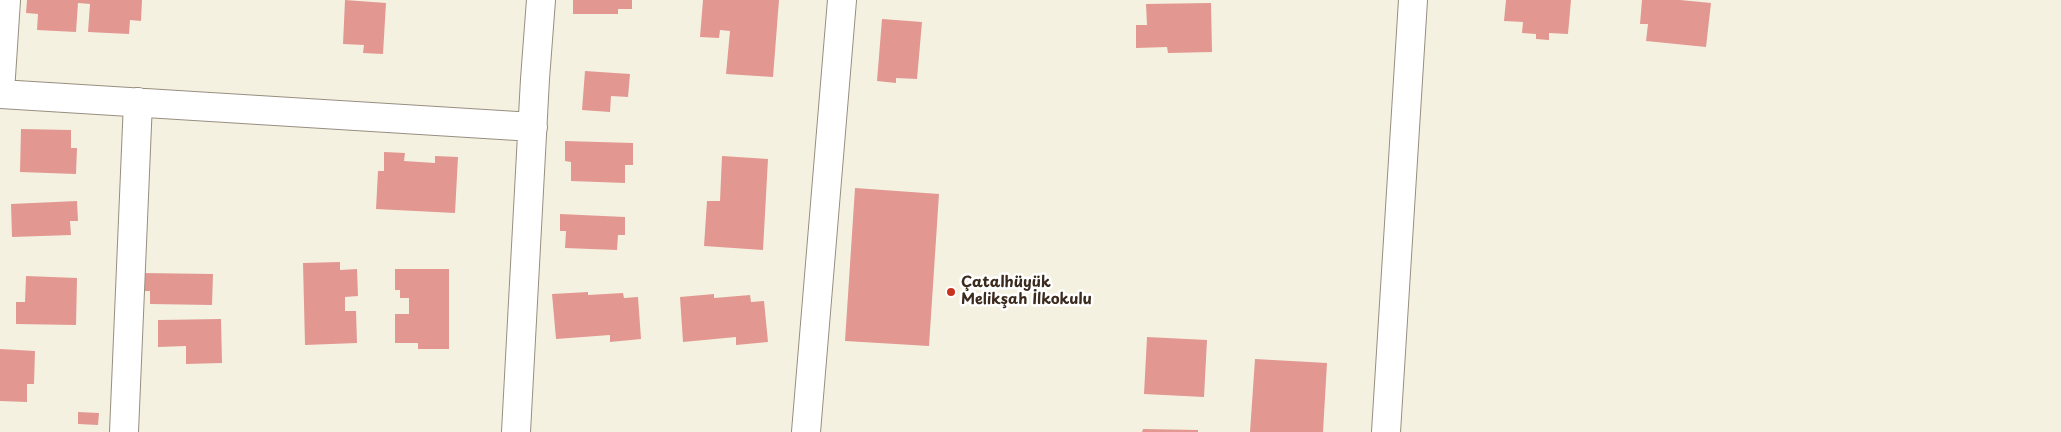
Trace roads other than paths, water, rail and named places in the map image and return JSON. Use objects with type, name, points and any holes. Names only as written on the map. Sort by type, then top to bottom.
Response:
[{"type":"street","points":[[6,0],[0,93],[533,126]]},
{"type":"street","points":[[516,432],[541,0]]},
{"type":"street","points":[[806,432],[842,0]]},
{"type":"street","points":[[1386,432],[1413,0]]},
{"type":"street","points":[[124,432],[138,102]]},
{"type":"place","name":"Çatalhüyük Melikşah İlkokulu","points":[[951,292]]}]
